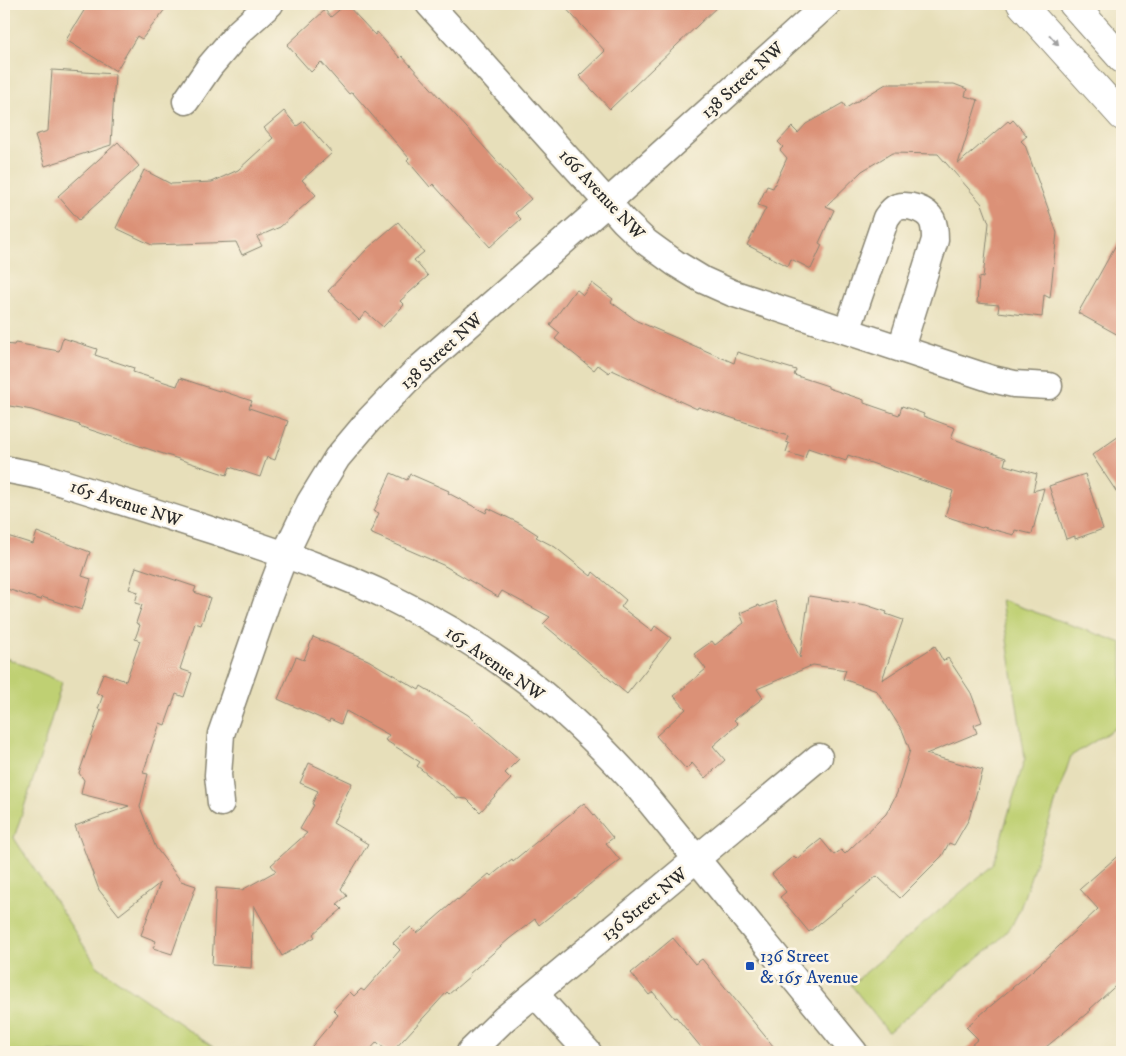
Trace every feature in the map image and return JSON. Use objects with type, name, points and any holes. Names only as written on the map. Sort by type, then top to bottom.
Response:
[{"type":"main road","points":[[1021,4],[1122,116]]},
{"type":"main road","points":[[1073,4],[1122,59]]},
{"type":"street","points":[[186,101],[210,66],[239,32],[270,4]]},
{"type":"street","name":"166 Avenue NW","points":[[428,4],[607,203],[646,242],[675,263],[704,280],[765,305],[1002,382],[1049,386]]},
{"type":"street","name":"138 Street NW","points":[[221,803],[218,775],[222,734],[270,593],[285,554],[310,502],[325,476],[349,443],[415,372],[607,203],[827,4]]},
{"type":"street","points":[[847,331],[886,218],[897,207],[921,210],[928,214],[933,222],[934,240],[901,348]]},
{"type":"street","name":"165 Avenue NW","points":[[4,468],[40,476],[285,554],[344,577],[393,598],[447,628],[517,674],[598,744],[644,794],[854,1052]]},
{"type":"street","name":"136 Street NW","points":[[470,1052],[504,1019],[819,757]]},
{"type":"street","points":[[535,994],[588,1052]]},
{"type":"green space","points":[[1001,600],[1122,643],[1122,724],[1071,756],[1020,909],[1012,925],[998,941],[888,1032],[851,985],[993,865],[1025,758]]},
{"type":"green space","points":[[4,657],[62,682],[14,838],[97,966],[220,1052],[4,1052]]},
{"type":"building","points":[[88,4],[169,4],[142,39],[137,36],[116,71],[66,40]]},
{"type":"building","points":[[346,4],[375,35],[377,32],[400,58],[402,56],[531,199],[515,213],[521,219],[490,247],[433,184],[430,187],[407,160],[409,158],[352,92],[349,94],[321,62],[311,72],[287,45],[325,10],[331,17]]},
{"type":"building","points":[[562,4],[720,4],[610,109],[579,76],[605,51]]},
{"type":"building","points":[[52,70],[115,74],[111,145],[45,166],[35,135],[48,131]]},
{"type":"building","points":[[886,84],[954,84],[967,89],[965,96],[978,100],[958,164],[1008,121],[1010,123],[1013,120],[1027,136],[1021,141],[1025,145],[1057,233],[1050,298],[1044,295],[1042,317],[998,312],[999,305],[977,303],[979,277],[983,278],[989,223],[982,204],[938,154],[892,153],[862,171],[826,206],[834,210],[819,243],[822,245],[811,269],[791,259],[788,266],[747,245],[766,208],[758,205],[767,186],[773,188],[787,158],[780,150],[783,147],[778,142],[792,127],[798,133],[806,124],[843,103],[846,108]]},
{"type":"building","points":[[284,111],[297,126],[304,121],[332,153],[302,180],[316,195],[280,227],[257,237],[262,246],[242,255],[236,242],[152,245],[116,228],[144,170],[171,184],[212,182],[238,170],[273,138],[264,128]]},
{"type":"building","points":[[118,142],[139,166],[79,220],[58,196]]},
{"type":"building","points":[[398,222],[424,252],[414,260],[428,276],[400,301],[404,305],[383,327],[366,312],[359,320],[328,291],[367,249]]},
{"type":"building","points":[[1122,234],[1122,337],[1078,313]]},
{"type":"building","points":[[592,283],[613,299],[611,302],[637,321],[734,363],[737,352],[796,370],[794,375],[828,386],[828,388],[864,400],[864,403],[899,415],[902,406],[924,414],[923,416],[955,428],[951,438],[1006,458],[1004,465],[1037,474],[1033,491],[1044,488],[1032,534],[1015,530],[1014,535],[982,528],[945,516],[953,491],[848,455],[846,461],[808,448],[805,458],[786,452],[789,443],[786,442],[788,436],[698,407],[697,409],[612,370],[609,373],[598,365],[594,370],[555,339],[560,333],[550,325],[576,289],[583,295]]},
{"type":"building","points":[[63,338],[97,349],[95,355],[134,368],[133,372],[177,386],[180,378],[219,390],[252,401],[249,408],[288,421],[275,460],[267,457],[260,477],[230,467],[227,475],[80,425],[32,410],[4,405],[4,344],[14,345],[15,343],[59,351]]},
{"type":"building","points":[[1122,434],[1122,500],[1092,455]]},
{"type":"building","points":[[391,473],[407,480],[410,474],[449,491],[448,493],[486,513],[488,508],[521,524],[538,535],[536,537],[555,547],[591,576],[593,572],[626,600],[621,607],[652,631],[655,626],[671,638],[627,694],[543,624],[550,617],[502,591],[498,597],[443,565],[370,533],[379,513],[374,511]]},
{"type":"building","points":[[1085,474],[1103,529],[1075,539],[1075,536],[1066,539],[1049,486]]},
{"type":"building","points":[[37,532],[90,552],[82,576],[91,579],[82,610],[42,597],[41,600],[4,588],[4,535],[33,544]]},
{"type":"building","points":[[136,567],[196,587],[194,592],[210,598],[201,625],[195,623],[180,669],[192,673],[184,697],[176,694],[165,725],[160,723],[143,773],[148,774],[140,807],[156,848],[181,881],[196,886],[172,954],[153,948],[156,941],[141,935],[160,883],[119,915],[99,890],[75,826],[129,806],[81,794],[84,780],[79,773],[101,710],[98,709],[103,695],[96,693],[103,673],[126,681],[140,641],[135,639],[140,625],[136,623],[142,605],[135,603],[138,592],[129,589]]},
{"type":"building","points":[[809,596],[866,605],[903,620],[882,680],[935,646],[943,661],[948,658],[971,693],[982,722],[974,725],[977,733],[926,754],[983,770],[969,819],[954,845],[949,843],[942,856],[900,898],[877,876],[809,932],[780,897],[786,892],[772,874],[794,856],[797,859],[821,839],[834,855],[841,850],[845,854],[886,814],[897,793],[910,750],[903,732],[877,691],[843,679],[846,670],[813,665],[757,689],[763,698],[734,720],[738,724],[713,746],[725,760],[705,778],[692,763],[686,769],[656,736],[686,709],[674,696],[706,669],[694,654],[712,641],[715,645],[744,623],[740,613],[775,601],[800,658]]},
{"type":"building","points":[[313,637],[368,660],[419,690],[421,686],[468,715],[519,759],[505,773],[511,779],[480,812],[467,799],[457,798],[417,766],[420,762],[385,740],[389,735],[346,711],[341,724],[330,719],[329,722],[278,699],[296,657],[304,660]]},
{"type":"building","points":[[309,763],[352,783],[333,823],[368,844],[341,889],[347,896],[337,904],[342,909],[313,934],[315,937],[282,956],[254,905],[251,968],[212,965],[216,888],[242,890],[276,871],[271,865],[307,833],[300,829],[314,805],[312,804],[318,791],[300,783]]},
{"type":"building","points":[[584,803],[613,838],[606,843],[620,860],[539,925],[535,919],[509,939],[449,994],[447,992],[392,1052],[388,1052],[377,1042],[368,1052],[307,1052],[338,1015],[333,1010],[350,992],[354,996],[361,989],[364,991],[400,950],[393,943],[411,927],[417,933],[489,874],[491,876],[512,859],[513,861]]},
{"type":"building","points":[[1122,852],[1122,980],[1091,1010],[1040,1052],[963,1052],[978,1039],[966,1027],[1039,965],[1098,909],[1080,889]]},
{"type":"building","points":[[673,938],[695,964],[702,959],[778,1052],[705,1052],[653,992],[649,995],[631,973]]},
{"type":"place","name":"136 Street & 165 Avenue","points":[[750,966]]}]
